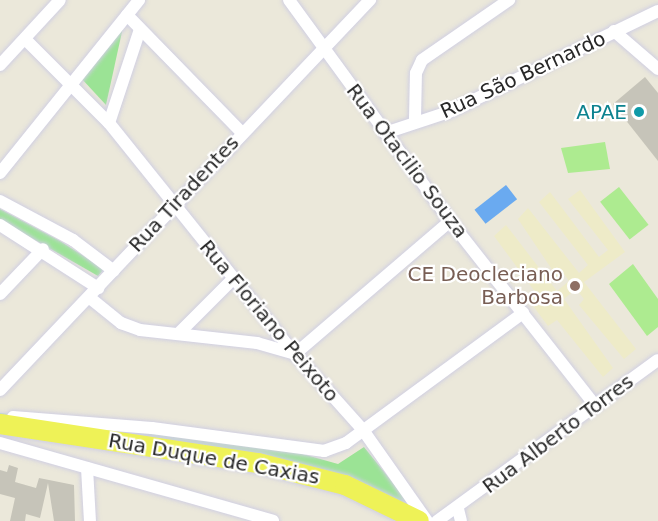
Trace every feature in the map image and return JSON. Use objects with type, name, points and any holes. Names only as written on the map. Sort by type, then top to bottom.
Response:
[{"type":"main road","name":"Rua Duque de Caxias","points":[[0,424],[258,463],[345,485],[419,521]]},
{"type":"street","points":[[0,65],[26,40],[60,0]]},
{"type":"street","points":[[0,173],[139,0]]},
{"type":"street","name":"Rua Otacilio Souza","points":[[289,0],[450,221],[595,405]]},
{"type":"street","name":"Rua Tiradentes","points":[[0,390],[90,298],[241,132],[370,0]]},
{"type":"street","points":[[415,119],[416,73],[422,60],[509,0]]},
{"type":"street","name":"Rua São Bernardo","points":[[385,133],[415,119],[449,111],[658,11]]},
{"type":"street","points":[[127,15],[241,132]]},
{"type":"street","points":[[109,123],[140,29]]},
{"type":"street","points":[[614,31],[658,69]]},
{"type":"street","name":"Rua Floriano Peixoto","points":[[26,40],[71,82],[109,123],[295,354],[363,430],[427,521]]},
{"type":"street","points":[[0,201],[30,217],[114,271]]},
{"type":"street","points":[[20,234],[30,217]]},
{"type":"street","points":[[90,298],[130,327],[257,343],[295,354],[450,221]]},
{"type":"street","points":[[0,225],[20,234],[98,288]]},
{"type":"street","points":[[0,294],[43,249]]},
{"type":"street","points":[[178,334],[233,279]]},
{"type":"street","name":"Rua Duque de Caxias","points":[[0,416],[152,428],[311,451],[335,449],[523,313]]},
{"type":"street","name":"Rua Alberto Torres","points":[[437,521],[459,515],[595,405],[658,360]]},
{"type":"street","name":"Rua Duque de Caxias","points":[[0,443],[273,521]]},
{"type":"street","points":[[87,468],[90,521]]},
{"type":"shaded area","name":"CE Deocleciano Barbosa","points":[[580,190],[625,252],[584,282],[636,349],[624,359],[579,305],[584,299],[576,289],[564,299],[613,368],[603,377],[557,320],[548,326],[528,299],[536,293],[494,236],[506,225],[557,291],[569,281],[564,274],[557,277],[518,219],[528,208],[579,273],[588,265],[539,202],[550,192],[599,257],[608,250],[568,199]]},
{"type":"green space","points":[[123,27],[106,105],[81,78]]},
{"type":"green space","points":[[605,142],[610,169],[568,173],[561,148]]},
{"type":"green space","points":[[619,187],[649,225],[630,240],[600,202]]},
{"type":"green space","points":[[0,209],[60,241],[104,269],[98,276],[0,220]]},
{"type":"green space","points":[[633,264],[658,299],[658,327],[647,336],[609,284]]},
{"type":"green space","points":[[0,413],[299,453],[338,464],[364,447],[406,499],[407,512],[340,480],[0,421]]},
{"type":"water","points":[[506,185],[517,199],[486,224],[474,210]]},
{"type":"building","name":"APAE","points":[[645,77],[658,93],[658,161],[613,104]]},
{"type":"building","points":[[9,465],[18,468],[15,482],[36,488],[39,478],[74,485],[75,521],[54,521],[48,483],[40,518],[26,514],[25,521],[10,521],[15,498],[0,494],[0,470],[7,472]]},
{"type":"place","name":"APAE","points":[[639,112]]},
{"type":"place","name":"CE Deocleciano Barbosa","points":[[575,286]]}]
